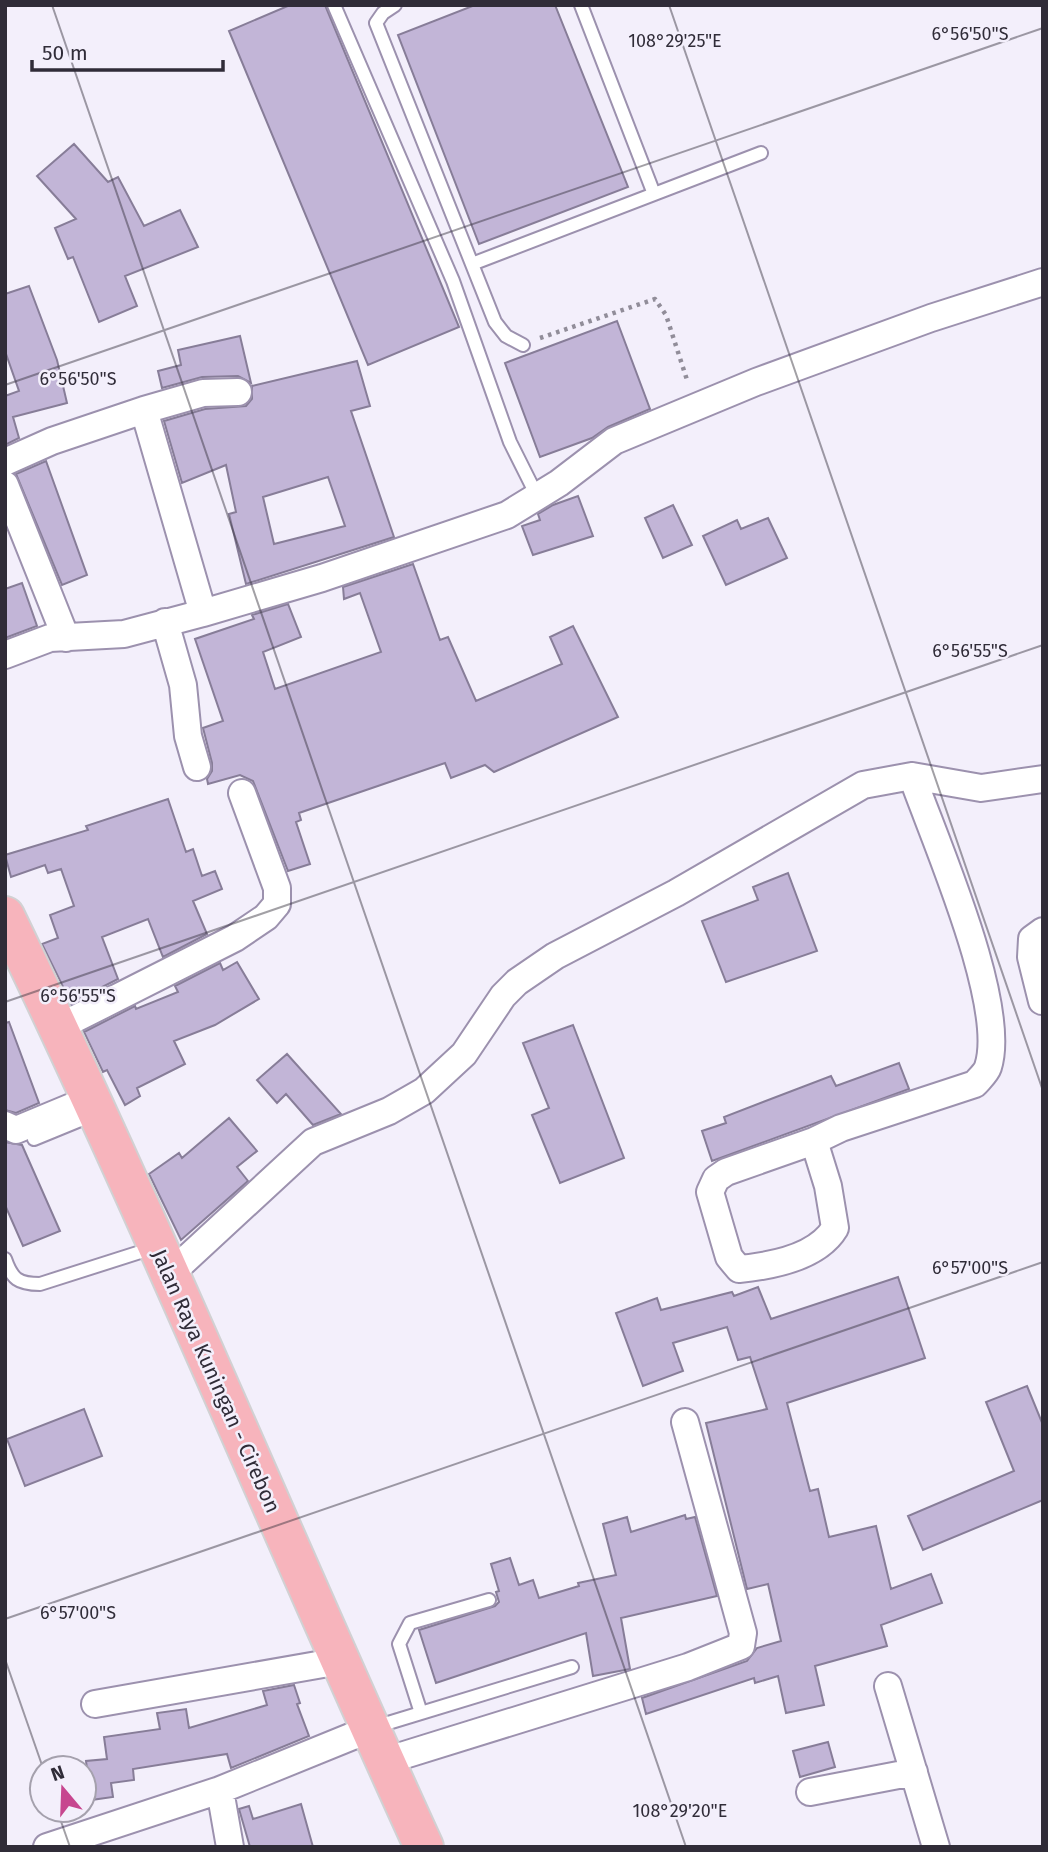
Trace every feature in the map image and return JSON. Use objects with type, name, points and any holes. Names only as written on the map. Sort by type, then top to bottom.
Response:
[{"type":"highway","name":"Jalan Raya Kuningan - Cirebon","points":[[5,916],[96,1105],[162,1261],[424,1847]]},
{"type":"street","points":[[5,655],[50,638],[124,634],[203,612],[322,578],[507,515],[614,441],[695,407],[906,327],[1043,282]]},
{"type":"street","points":[[5,463],[52,441],[144,410],[203,393],[238,392]]},
{"type":"street","points":[[144,410],[203,612]]},
{"type":"street","points":[[5,485],[66,638]]},
{"type":"street","points":[[165,622],[183,685],[188,736],[197,767]]},
{"type":"street","points":[[814,1141],[828,1186],[835,1228],[821,1245],[805,1253],[759,1267],[739,1269],[729,1257],[710,1192],[716,1178],[726,1171],[814,1141],[841,1128],[975,1084],[988,1070],[991,1052],[988,1004],[974,943],[912,776]]},
{"type":"street","points":[[162,1261],[313,1142],[388,1111],[424,1091],[464,1054],[503,996],[555,956],[676,893],[822,806],[863,785],[912,776],[981,788],[1043,779]]},
{"type":"street","points":[[59,1027],[235,938],[266,916],[276,904],[277,888],[242,793]]},
{"type":"street","points":[[1042,1001],[1031,948],[1032,939],[1043,931]]},
{"type":"street","points":[[5,1125],[16,1130],[96,1105]]},
{"type":"street","points":[[47,1847],[219,1790],[377,1745],[688,1668],[741,1646],[743,1633],[685,1422]]},
{"type":"street","points":[[95,1704],[340,1661]]},
{"type":"street","points":[[888,1686],[936,1847]]},
{"type":"street","points":[[810,1792],[914,1772]]},
{"type":"street","points":[[219,1790],[230,1847]]},
{"type":"lane","points":[[334,5],[453,281],[510,442],[537,496]]},
{"type":"lane","points":[[395,5],[383,13],[376,23],[495,322],[506,336],[523,345]]},
{"type":"lane","points":[[581,5],[654,194]]},
{"type":"lane","points":[[472,264],[761,153]]},
{"type":"lane","points":[[34,1139],[96,1105]]},
{"type":"lane","points":[[5,1259],[11,1276],[22,1284],[40,1284],[162,1261]]},
{"type":"lane","points":[[421,1713],[399,1644],[410,1623],[489,1601]]},
{"type":"lane","points":[[377,1745],[421,1713],[572,1667]]},
{"type":"path","points":[[523,345],[655,299],[666,315],[695,407]]},
{"type":"building","points":[[290,5],[325,5],[459,327],[368,365],[229,31]]},
{"type":"building","points":[[475,5],[555,5],[628,187],[479,244],[398,35]]},
{"type":"building","points":[[74,144],[108,182],[118,177],[144,226],[180,210],[198,247],[125,276],[137,306],[99,322],[73,257],[68,259],[55,228],[76,219],[37,176]]},
{"type":"building","points":[[29,286],[57,360],[67,403],[13,417],[19,438],[5,445],[5,396],[19,391],[5,351],[5,294]]},
{"type":"building","points":[[617,321],[650,409],[608,427],[592,438],[540,457],[505,363]]},
{"type":"building","points":[[240,336],[251,383],[238,376],[202,377],[162,388],[158,371],[181,365],[178,350]]},
{"type":"building","points":[[357,361],[370,406],[351,411],[394,537],[246,584],[229,514],[236,512],[226,465],[182,483],[164,421],[205,409],[246,406],[252,399],[252,386]],"holes":[[[328,477],[345,526],[274,544],[263,497]]]},
{"type":"building","points":[[46,461],[87,575],[62,585],[16,474]]},
{"type":"building","points":[[578,496],[593,536],[533,555],[522,526],[540,520],[538,514],[553,505]]},
{"type":"building","points":[[673,505],[692,545],[663,558],[645,518]]},
{"type":"building","points":[[768,518],[787,558],[726,585],[703,536],[737,520],[741,529]]},
{"type":"building","points":[[413,564],[440,640],[448,637],[476,701],[562,664],[550,637],[573,626],[618,717],[494,772],[485,765],[451,778],[445,763],[299,813],[301,820],[296,822],[310,864],[288,871],[253,781],[240,775],[208,784],[212,763],[203,728],[223,721],[195,639],[254,619],[252,615],[288,604],[301,637],[263,652],[275,689],[381,652],[360,593],[344,599],[343,587]]},
{"type":"building","points":[[22,583],[37,626],[5,638],[5,589]]},
{"type":"building","points":[[168,799],[186,852],[193,849],[202,876],[215,871],[222,889],[193,901],[207,934],[163,957],[148,919],[102,937],[118,979],[71,1003],[42,944],[58,938],[50,915],[74,906],[61,869],[48,873],[45,865],[11,877],[5,855],[88,830],[86,826]]},
{"type":"building","points":[[788,873],[817,951],[726,982],[702,921],[758,900],[753,887]]},
{"type":"building","points":[[237,962],[259,999],[215,1025],[174,1041],[185,1064],[137,1088],[140,1096],[125,1105],[107,1070],[103,1072],[84,1032],[135,1006],[136,1009],[178,992],[175,986],[220,963],[223,970]]},
{"type":"building","points":[[9,1022],[39,1103],[16,1113],[5,1110],[5,1023]]},
{"type":"building","points":[[573,1025],[624,1158],[560,1183],[532,1115],[549,1108],[523,1043]]},
{"type":"building","points":[[287,1054],[341,1114],[313,1125],[286,1094],[277,1103],[257,1080]]},
{"type":"building","points":[[899,1063],[909,1089],[712,1161],[702,1131],[726,1123],[724,1117],[831,1076],[836,1086]]},
{"type":"building","points":[[229,1118],[257,1151],[237,1167],[248,1181],[181,1240],[149,1174],[179,1153],[182,1158]]},
{"type":"building","points":[[5,1142],[22,1145],[60,1231],[23,1246],[5,1205]]},
{"type":"building","points":[[898,1277],[925,1358],[787,1403],[810,1491],[818,1489],[829,1537],[876,1526],[891,1589],[931,1574],[942,1603],[881,1625],[887,1646],[815,1666],[824,1705],[786,1713],[778,1676],[755,1683],[754,1678],[646,1714],[642,1698],[747,1661],[757,1648],[781,1641],[768,1584],[747,1589],[706,1423],[767,1409],[750,1357],[738,1360],[727,1327],[673,1343],[683,1371],[643,1386],[616,1313],[657,1298],[661,1310],[732,1292],[734,1296],[758,1287],[771,1319]]},
{"type":"building","points":[[1027,1386],[1043,1425],[1043,1500],[923,1550],[908,1516],[1014,1471],[986,1402]]},
{"type":"building","points":[[84,1409],[102,1456],[25,1486],[7,1439]]},
{"type":"building","points":[[685,1515],[686,1519],[695,1517],[717,1596],[621,1618],[630,1669],[593,1676],[586,1633],[436,1683],[419,1630],[495,1606],[499,1602],[496,1592],[499,1591],[491,1564],[510,1558],[519,1585],[533,1580],[539,1598],[579,1586],[578,1583],[616,1575],[603,1524],[627,1517],[631,1532]]},
{"type":"building","points":[[294,1685],[300,1703],[297,1704],[309,1736],[231,1768],[227,1754],[133,1769],[134,1780],[111,1783],[113,1797],[98,1799],[98,1760],[107,1759],[104,1737],[160,1729],[157,1713],[186,1709],[189,1728],[267,1705],[263,1691]]},
{"type":"building","points":[[828,1742],[835,1767],[800,1777],[793,1751]]},
{"type":"building","points":[[301,1804],[313,1847],[250,1847],[239,1809],[249,1806],[253,1819]]}]
